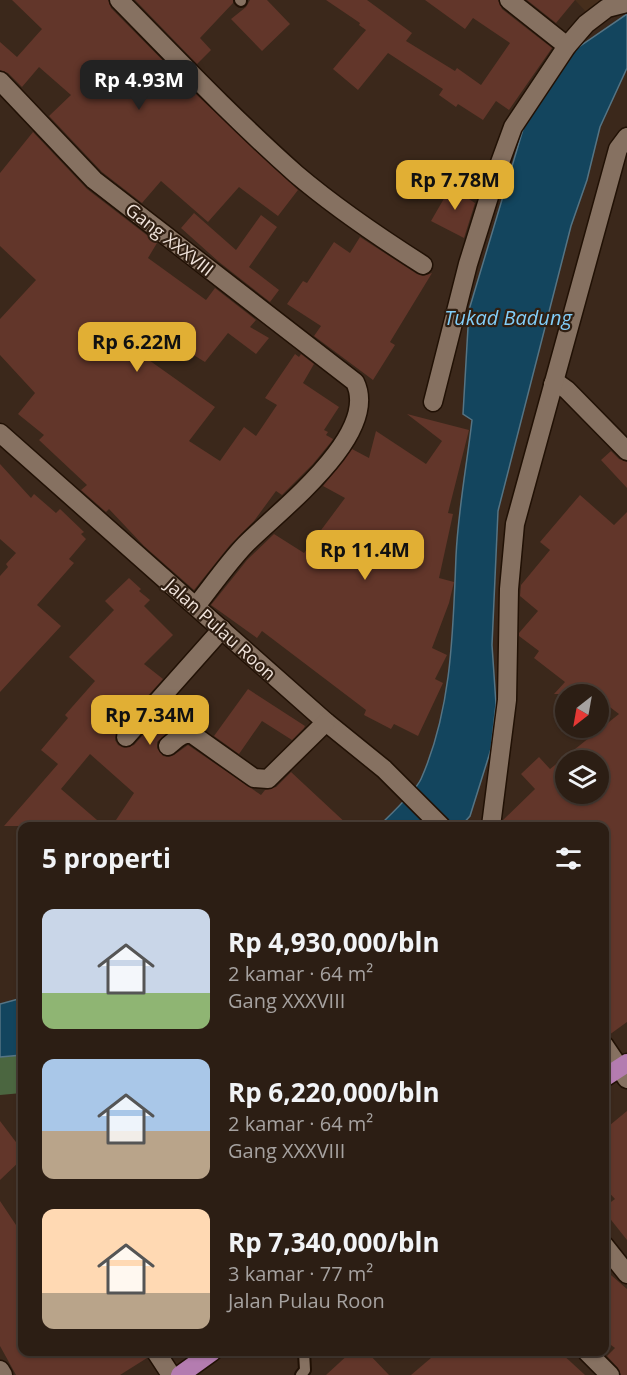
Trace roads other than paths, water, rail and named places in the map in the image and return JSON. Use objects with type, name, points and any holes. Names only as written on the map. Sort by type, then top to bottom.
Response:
[{"type":"highway","points":[[609,1076],[625,1070]]},
{"type":"highway","points":[[180,1375],[206,1356]]},
{"type":"street","points":[[119,0],[213,95],[296,174],[376,236],[423,266]]},
{"type":"street","points":[[509,0],[567,46]]},
{"type":"street","points":[[433,402],[468,264],[513,127],[567,46],[586,24],[607,8],[627,3]]},
{"type":"street","name":"Gang XXXVIII","points":[[0,81],[94,180],[355,382],[360,392],[356,420],[348,435],[304,490],[243,547],[196,606]]},
{"type":"street","points":[[492,822],[507,700],[509,589],[515,524],[553,384],[619,176],[618,149],[627,137]]},
{"type":"street","points":[[553,384],[560,385],[567,390],[627,451]]},
{"type":"street","name":"Jalan Pulau Roon","points":[[0,433],[326,722],[384,769],[437,822]]},
{"type":"street","points":[[126,737],[222,629]]},
{"type":"street","points":[[168,746],[182,735],[192,734],[254,778],[268,779],[326,722]]},
{"type":"street","points":[[609,1051],[625,1070]]},
{"type":"street","points":[[609,1251],[627,1274]]},
{"type":"street","points":[[159,1356],[171,1375]]},
{"type":"street","points":[[591,1356],[610,1375]]},
{"type":"street","points":[[0,1370],[3,1375]]},
{"type":"lane","points":[[301,1375],[305,1370],[304,1356]]},
{"type":"water","name":"Tukad Badung","points":[[627,14],[627,68],[600,127],[587,180],[571,226],[498,511],[492,645],[496,704],[491,749],[470,816],[465,822],[383,822],[408,797],[421,779],[439,725],[445,697],[452,641],[459,522],[472,420],[463,414],[469,310],[524,126],[570,53]]},
{"type":"water","points":[[18,999],[18,1055],[0,1057],[0,1004]]}]
